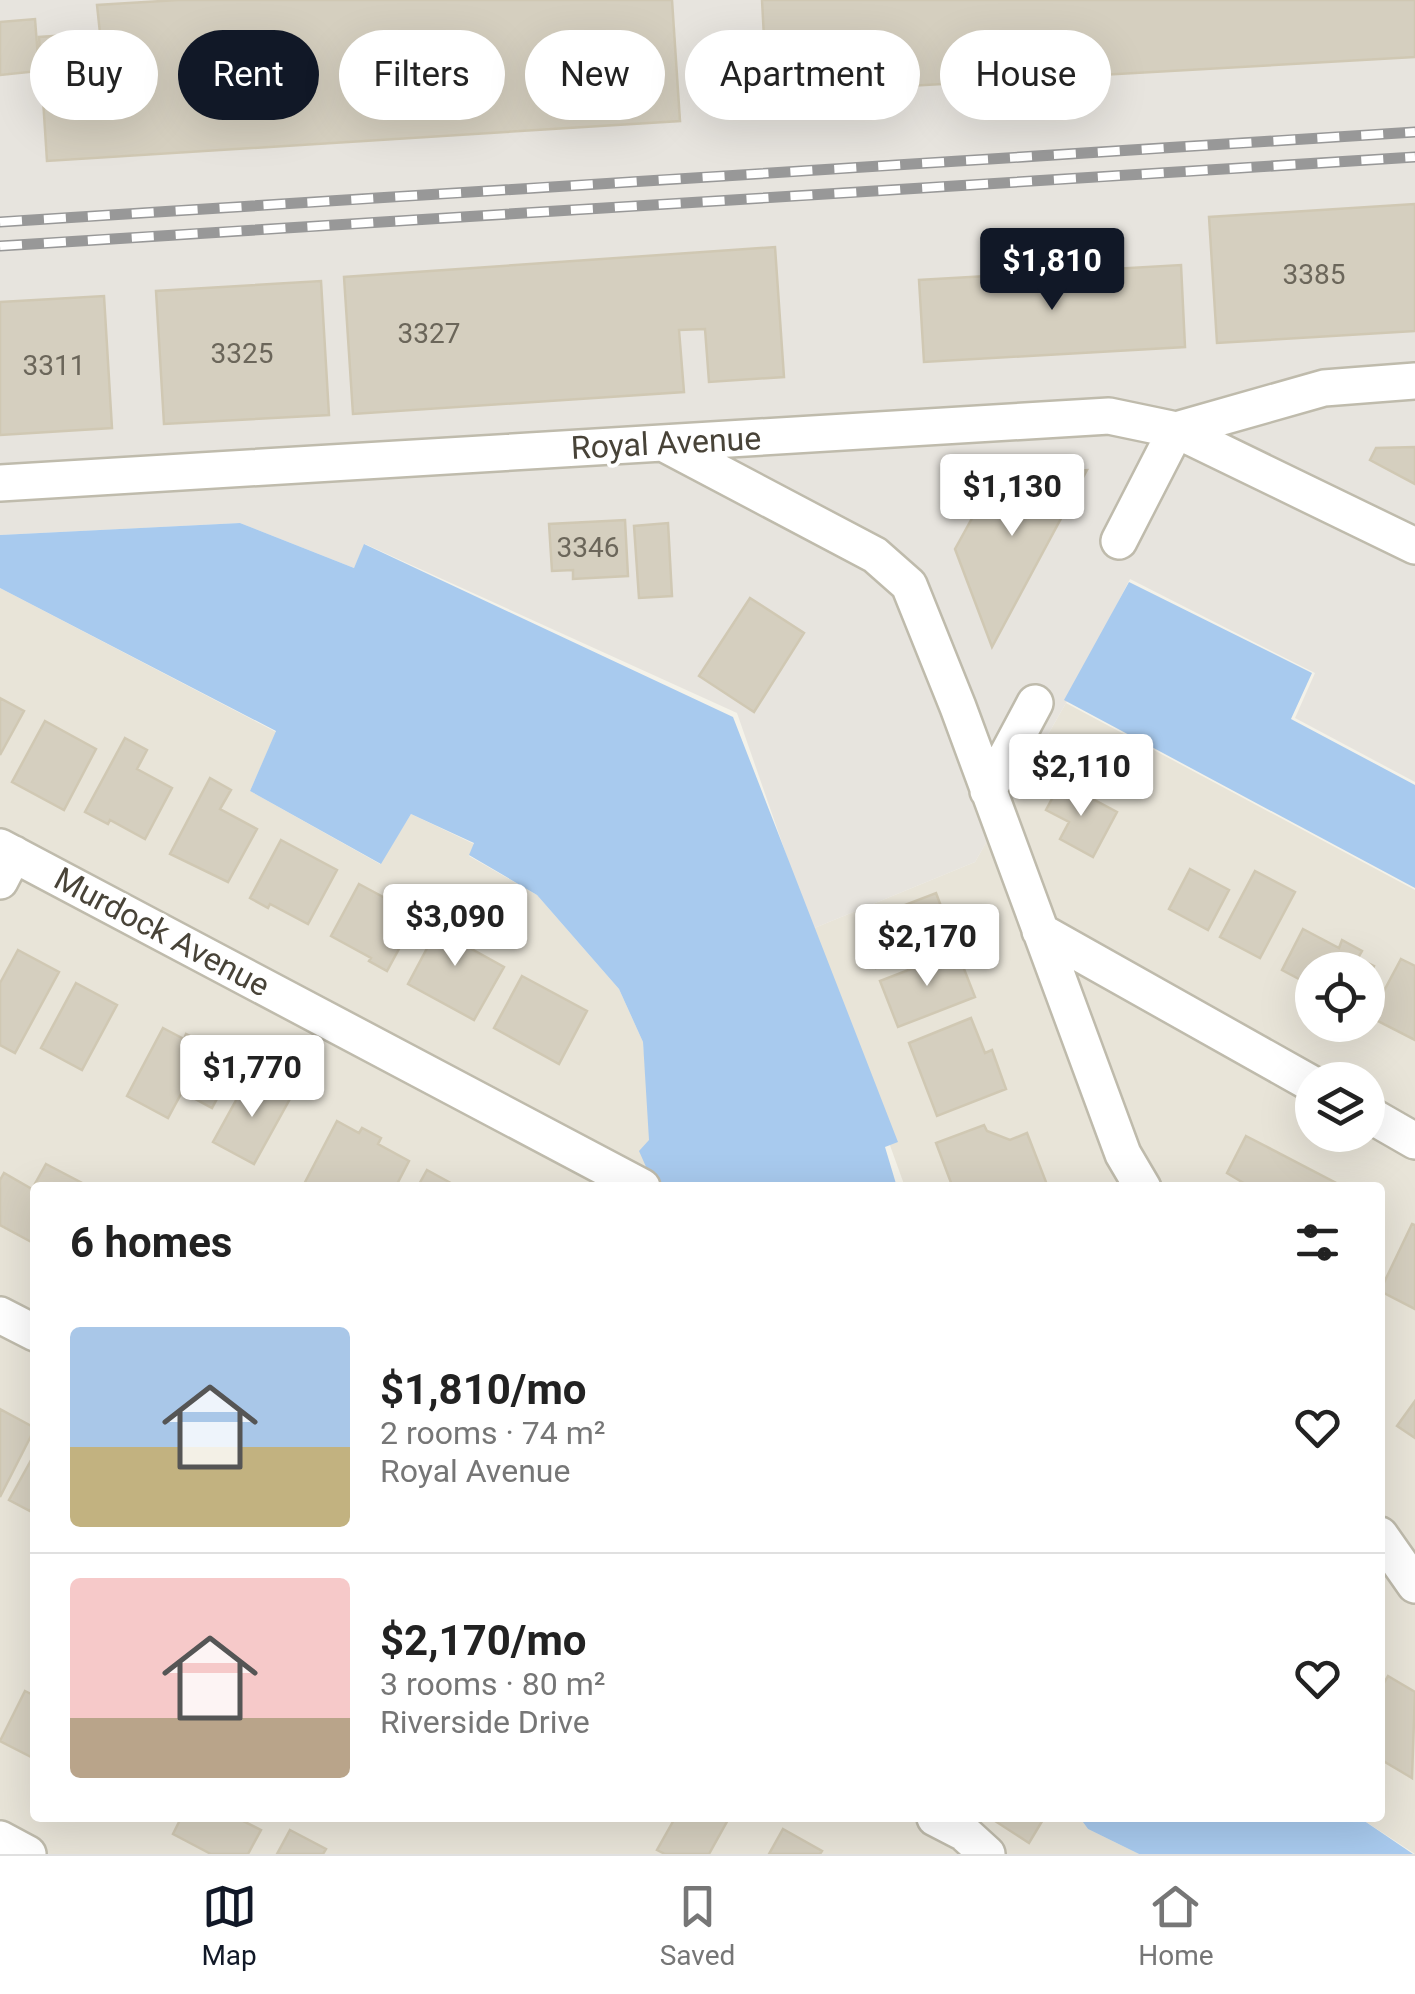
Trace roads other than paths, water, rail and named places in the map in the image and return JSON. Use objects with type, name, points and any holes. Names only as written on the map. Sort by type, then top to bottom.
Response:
[{"type":"street","name":"Royal Avenue","points":[[0,483],[1109,416],[1176,430],[1324,388],[1415,381]]},
{"type":"street","points":[[1119,542],[1176,430],[1415,546]]},
{"type":"street","points":[[662,443],[875,555],[909,585],[1124,1154],[1140,1182]]},
{"type":"street","points":[[988,790],[1034,703]]},
{"type":"street","name":"Murdock Avenue","points":[[5,861],[632,1182]]},
{"type":"street","points":[[1040,930],[1295,1074]]},
{"type":"street","points":[[1385,1124],[1415,1141]]},
{"type":"street","points":[[0,1314],[30,1330]]},
{"type":"street","points":[[1385,1542],[1415,1586]]},
{"type":"street","points":[[942,1822],[988,1854]]},
{"type":"street","points":[[0,1839],[28,1854]]},
{"type":"water","points":[[240,523],[354,568],[364,544],[733,717],[898,1142],[885,1147],[896,1182],[653,1182],[639,1151],[649,1140],[643,1042],[619,989],[537,895],[469,855],[474,843],[411,814],[381,864],[250,791],[276,731],[0,588],[0,535]]},
{"type":"water","points":[[1129,582],[1312,673],[1291,719],[1415,785],[1415,888],[1064,700]]},
{"type":"water","points":[[1083,1822],[1366,1822],[1413,1854],[1139,1854],[1088,1829]]},
{"type":"railway","points":[[0,222],[1415,132]]},
{"type":"railway","points":[[0,246],[1415,157]]}]
